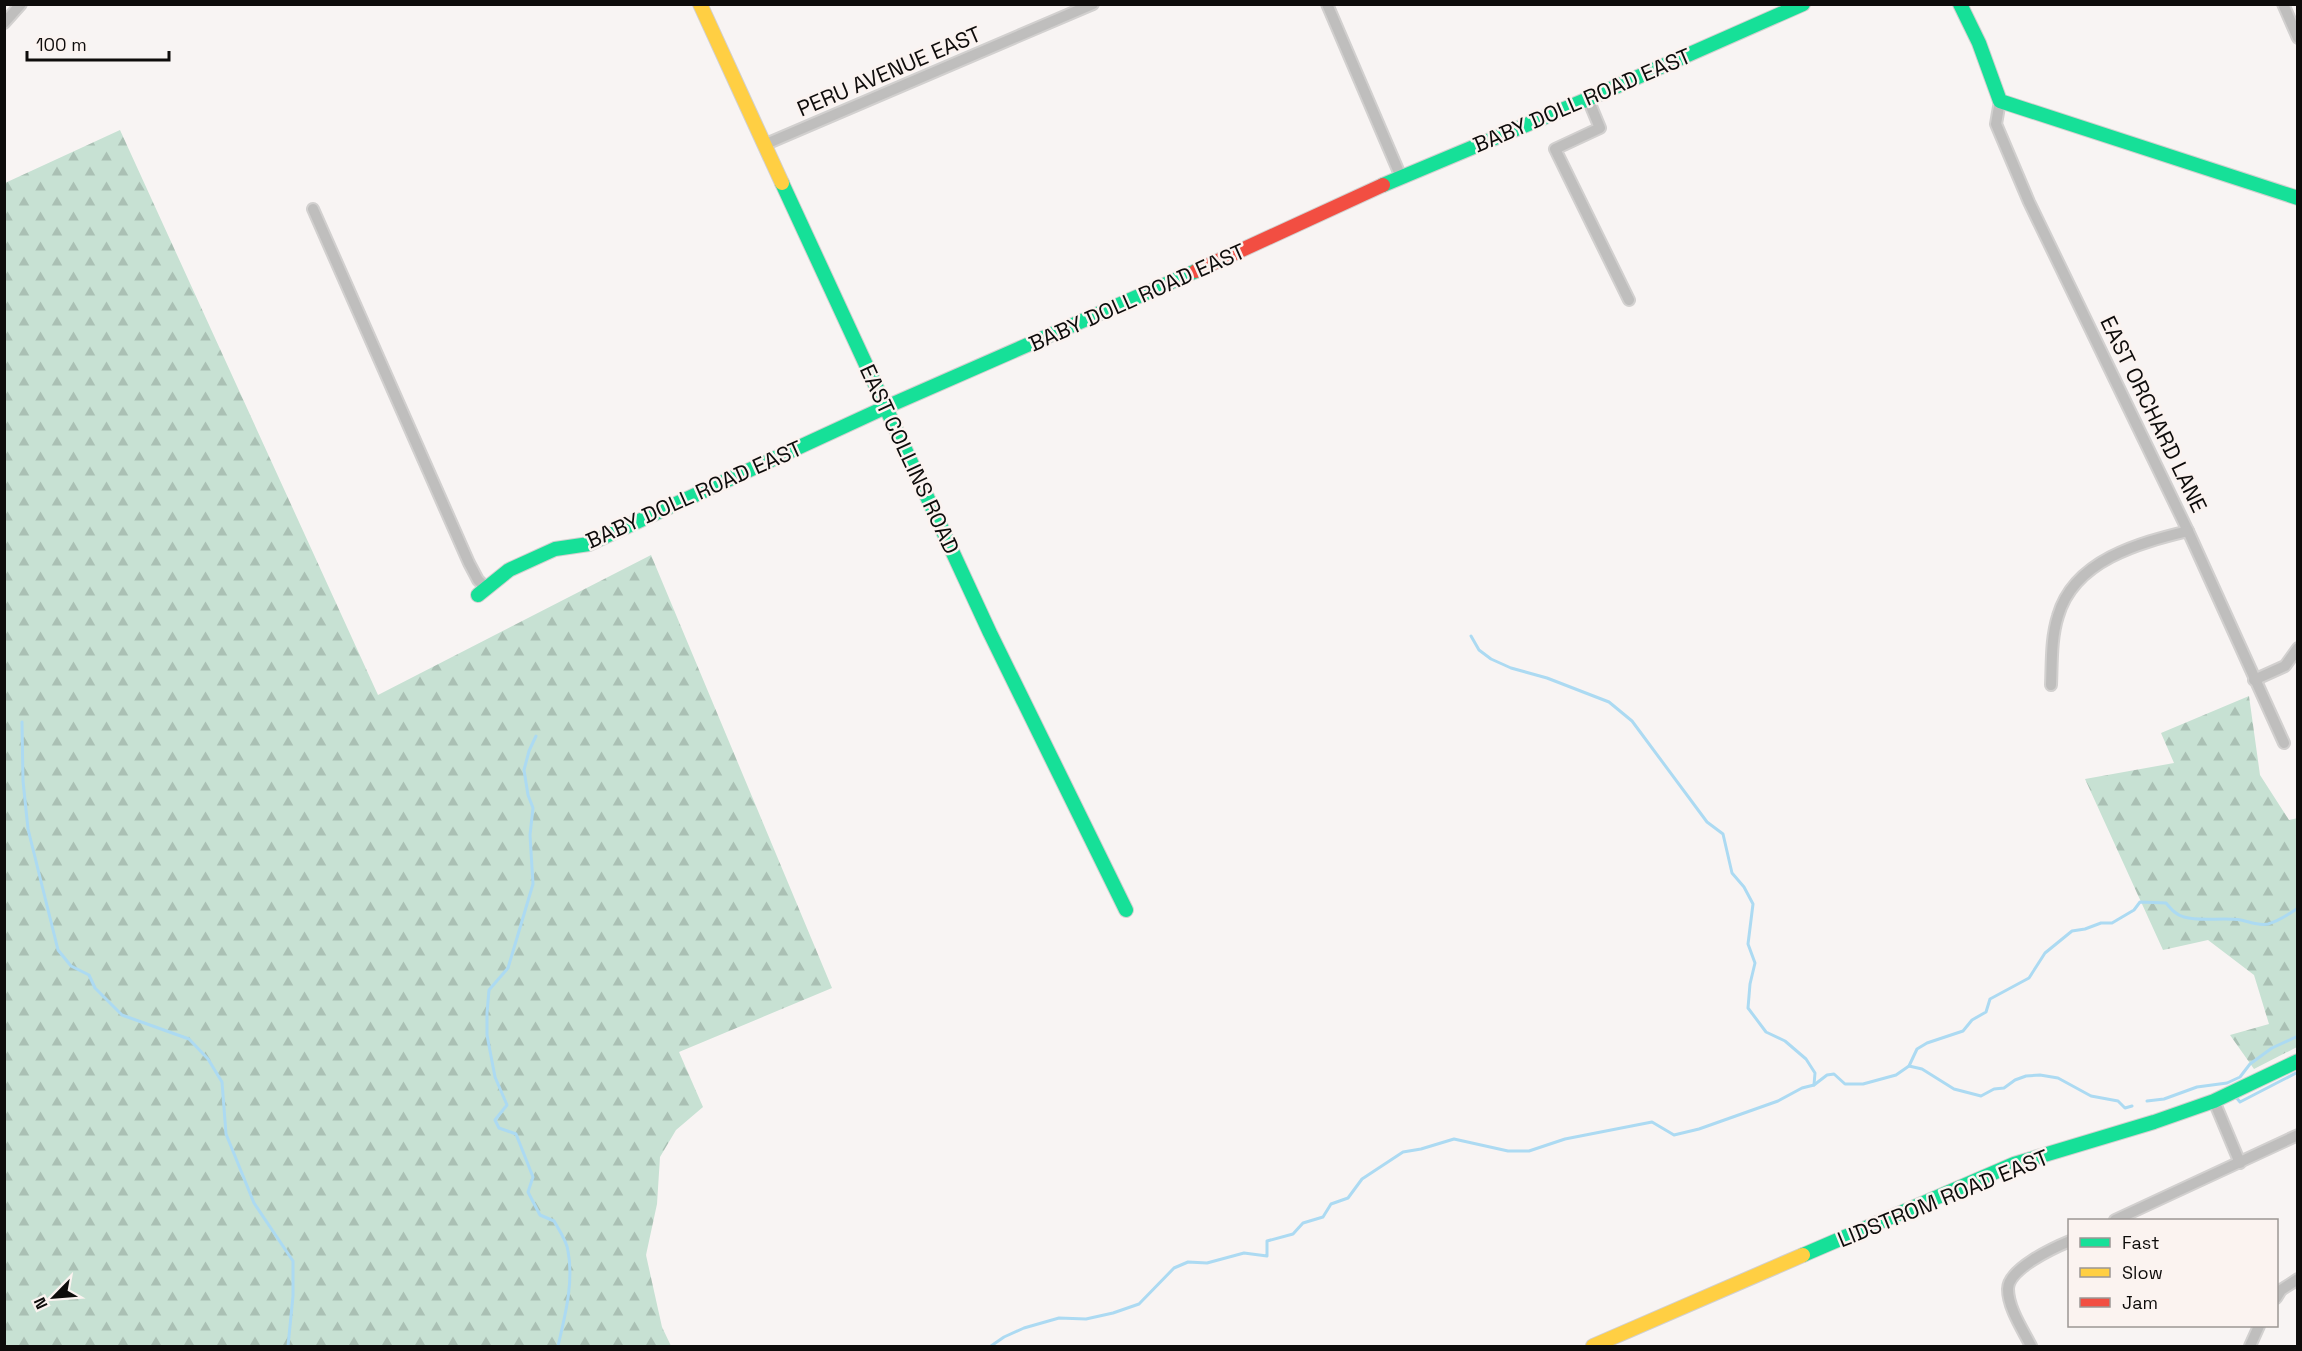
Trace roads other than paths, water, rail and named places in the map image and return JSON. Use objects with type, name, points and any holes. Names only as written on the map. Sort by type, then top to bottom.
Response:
[{"type":"street","points":[[4,23],[21,4]]},
{"type":"street","name":"EAST COLLINS ROAD","points":[[700,4],[990,633],[1126,910]]},
{"type":"street","name":"PERU AVENUE EAST","points":[[766,144],[1093,4]]},
{"type":"street","points":[[1327,4],[1401,177]]},
{"type":"street","name":"BABY DOLL ROAD EAST","points":[[482,591],[510,570],[555,549],[589,544],[1401,177],[1588,99],[1803,4]]},
{"type":"street","points":[[1960,4],[1979,43],[2000,100],[2298,198]]},
{"type":"street","points":[[2283,4],[2298,38]]},
{"type":"street","points":[[1588,99],[1600,128],[1555,149],[1629,300]]},
{"type":"street","name":"EAST ORCHARD LANE","points":[[2000,100],[1996,124],[2029,202],[2188,531],[2284,743]]},
{"type":"street","points":[[313,210],[364,330],[398,399],[482,591]]},
{"type":"street","points":[[2051,685],[2053,637],[2058,614],[2070,590],[2091,569],[2122,551],[2149,540],[2188,531]]},
{"type":"street","points":[[2254,680],[2285,666],[2298,648]]},
{"type":"street","name":"LIDSTROM ROAD EAST","points":[[1593,1347],[2014,1164],[2154,1122],[2214,1101],[2298,1061]]},
{"type":"street","points":[[2214,1101],[2240,1163]]},
{"type":"street","points":[[2119,1219],[2298,1135]]},
{"type":"street","points":[[2031,1347],[2013,1307],[2008,1288],[2014,1275],[2027,1264],[2068,1242]]},
{"type":"street","points":[[2278,1296],[2281,1290],[2298,1279]]},
{"type":"street","points":[[2250,1347],[2259,1327]]},
{"type":"waterway","points":[[1471,636],[1479,650],[1491,659],[1609,702],[1632,721],[1707,822],[1723,834],[1732,873],[1744,887],[1753,904],[1748,944],[1755,963],[1748,1008],[1766,1032],[1785,1041],[1806,1059],[1815,1073],[1814,1085]]},
{"type":"waterway","points":[[22,722],[23,781],[28,829],[58,950],[71,966],[89,975],[95,988],[122,1015],[189,1039],[208,1059],[222,1082],[226,1134],[254,1203],[293,1261],[293,1296],[288,1346]]},
{"type":"waterway","points":[[536,736],[524,770],[528,795],[533,808],[530,835],[533,884],[508,968],[489,990],[487,1035],[495,1077],[507,1105],[495,1120],[499,1128],[516,1134],[533,1177],[528,1192],[540,1215],[554,1221],[567,1247],[570,1263],[569,1287],[558,1346]]},
{"type":"waterway","points":[[991,1346],[1024,1328],[1059,1318],[1086,1319],[1139,1304],[1174,1268],[1188,1262],[1207,1263],[1244,1253],[1267,1256],[1267,1241],[1293,1234],[1303,1223],[1323,1217],[1331,1204],[1348,1198],[1362,1179],[1403,1152],[1454,1139],[1508,1151],[1529,1151],[1565,1139],[1652,1122],[1674,1135],[1699,1129],[1778,1101],[1802,1088],[1814,1085],[1827,1075],[1834,1074],[1845,1084],[1863,1084],[1896,1075],[1909,1066],[1917,1049],[1927,1043],[1963,1031],[1972,1020],[1986,1012],[1990,999],[2029,978],[2045,953],[2072,931],[2101,923],[2112,923],[2134,910],[2140,902],[2166,903],[2172,910],[2184,917],[2234,919],[2254,924],[2268,924],[2298,908]]},
{"type":"waterway","points":[[2147,1101],[2164,1099],[2197,1087],[2227,1083],[2240,1077],[2250,1064],[2272,1048],[2298,1036]]},
{"type":"waterway","points":[[1909,1066],[1922,1069],[1954,1089],[1981,1096],[1994,1089],[2004,1088],[2026,1076],[2040,1075],[2058,1078],[2091,1096],[2118,1101],[2125,1108],[2132,1106]]},
{"type":"waterway","points":[[2235,1096],[2240,1102],[2298,1072]]}]
